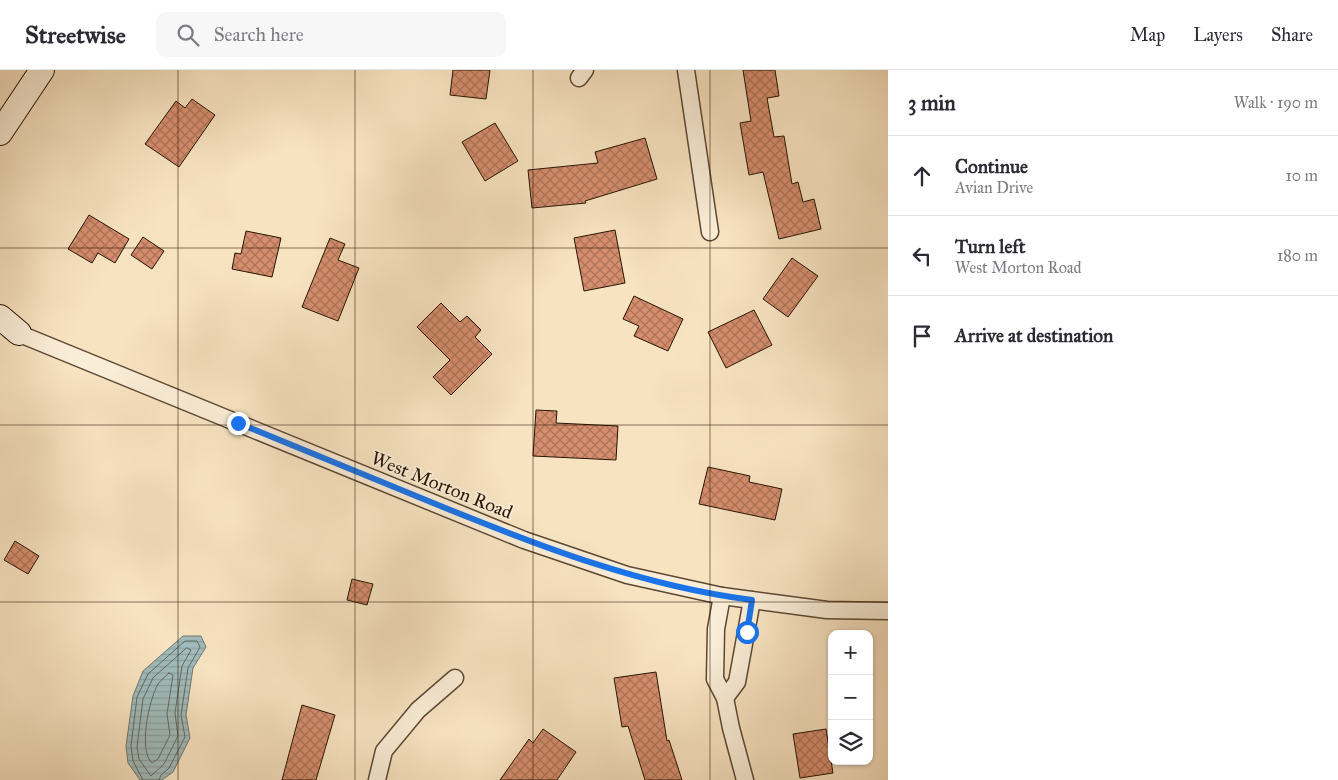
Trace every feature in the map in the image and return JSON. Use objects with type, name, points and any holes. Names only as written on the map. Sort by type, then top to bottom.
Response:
[{"type":"main road","points":[[0,133],[42,70]]},
{"type":"main road","points":[[0,317],[9,330]]},
{"type":"street","points":[[686,70],[710,232]]},
{"type":"street","name":"West Morton Road","points":[[9,330],[524,540],[627,574],[722,596],[827,610],[888,611]]},
{"type":"street","points":[[722,596],[716,629],[715,679],[725,698],[745,780]]},
{"type":"street","points":[[725,698],[737,682],[752,600]]},
{"type":"street","points":[[377,780],[384,751],[418,710],[455,678]]},
{"type":"water","points":[[183,636],[201,636],[206,647],[193,668],[186,715],[190,738],[173,772],[162,780],[140,780],[128,763],[126,746],[133,696],[143,671]]},
{"type":"building","points":[[453,70],[490,70],[486,99],[450,95]]},
{"type":"building","points":[[743,70],[775,70],[779,96],[767,98],[774,137],[784,136],[792,184],[798,182],[803,202],[814,199],[821,229],[779,239],[763,172],[749,175],[740,123],[751,121]]},
{"type":"building","points":[[192,99],[215,115],[179,167],[145,144],[176,101],[185,108]]},
{"type":"building","points":[[495,123],[518,161],[485,181],[462,142]]},
{"type":"building","points":[[645,138],[657,179],[585,201],[586,203],[532,208],[528,170],[598,163],[595,152]]},
{"type":"building","points":[[89,215],[129,239],[115,263],[98,253],[92,263],[68,249]]},
{"type":"building","points":[[615,230],[625,283],[584,291],[574,238]]},
{"type":"building","points":[[246,231],[281,238],[272,277],[232,269],[235,253],[241,254]]},
{"type":"building","points":[[143,237],[164,251],[152,269],[131,255]]},
{"type":"building","points":[[330,238],[345,244],[338,260],[359,268],[338,321],[302,307]]},
{"type":"building","points":[[792,258],[818,276],[788,317],[763,299]]},
{"type":"building","points":[[634,296],[683,319],[668,351],[634,336],[639,326],[623,319]]},
{"type":"building","points":[[441,303],[460,322],[467,316],[481,330],[475,337],[492,354],[451,395],[433,377],[450,360],[417,327]]},
{"type":"building","points":[[754,310],[772,345],[726,368],[708,332]]},
{"type":"building","points":[[536,410],[557,411],[556,423],[618,426],[616,460],[533,456]]},
{"type":"building","points":[[708,467],[750,476],[749,482],[782,489],[775,520],[699,504]]},
{"type":"building","points":[[15,541],[39,556],[28,574],[4,560]]},
{"type":"building","points":[[352,579],[373,584],[367,605],[347,600]]},
{"type":"building","points":[[656,672],[667,741],[669,740],[682,780],[645,780],[628,726],[622,727],[614,678]]},
{"type":"building","points":[[302,705],[335,715],[316,780],[282,780]]},
{"type":"building","points":[[543,729],[576,752],[557,780],[500,780],[529,739],[533,743]]},
{"type":"building","points":[[826,729],[828,765],[832,765],[833,773],[800,778],[793,734]]},
{"type":"route","points":[[238,423],[524,540],[627,574],[722,596],[752,600],[747,632]]}]
